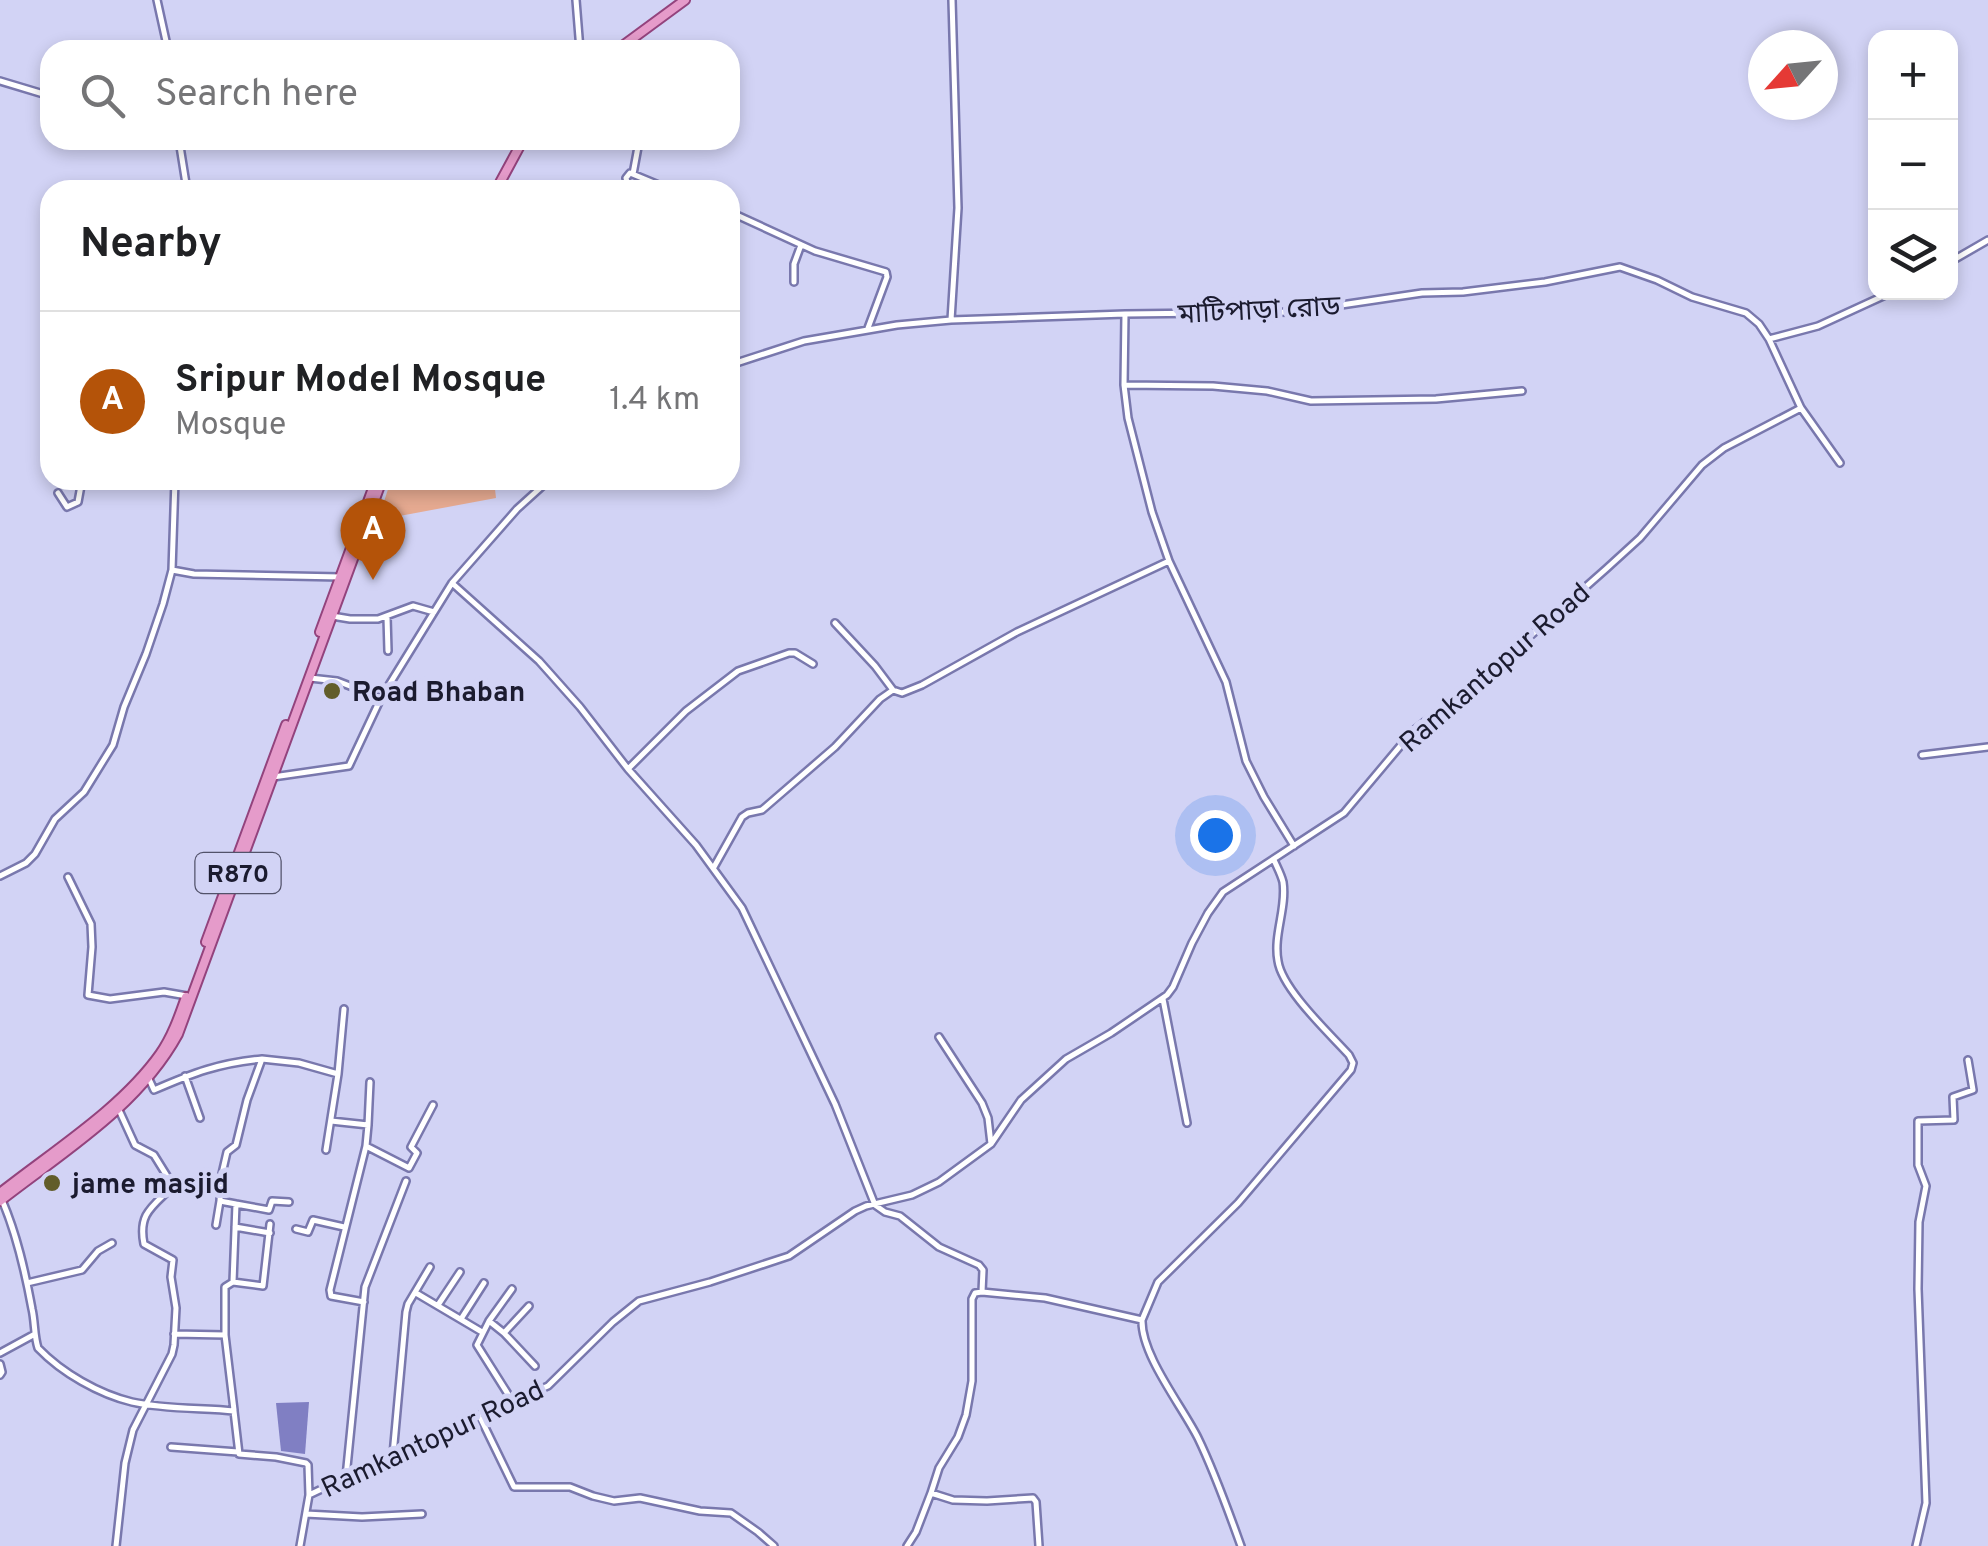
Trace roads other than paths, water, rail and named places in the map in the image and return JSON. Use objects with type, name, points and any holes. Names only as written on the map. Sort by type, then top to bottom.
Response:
[{"type":"main road","points":[[631,40],[685,0]]},
{"type":"main road","points":[[501,180],[518,150]]},
{"type":"main road","name":"R870","points":[[1,1198],[116,1102],[140,1079],[169,1038],[375,490]]},
{"type":"main road","name":"R870","points":[[1,1198],[119,1110],[148,1079],[178,1034],[376,490]]},
{"type":"street","points":[[157,0],[166,40]]},
{"type":"street","points":[[576,0],[579,40]]},
{"type":"street","points":[[952,0],[958,208],[952,320]]},
{"type":"street","points":[[0,81],[40,93]]},
{"type":"street","points":[[181,150],[186,180]]},
{"type":"street","points":[[633,174],[637,150]]},
{"type":"street","points":[[628,180],[630,173],[647,180]]},
{"type":"street","points":[[740,217],[800,245],[886,272],[868,328]]},
{"type":"street","points":[[1958,257],[1988,240]]},
{"type":"street","points":[[794,282],[800,245]]},
{"type":"street","name":"মাটিপাড়া রোড","points":[[740,362],[804,341],[868,328],[952,320],[1294,312],[1422,293],[1545,282],[1620,266],[1692,298],[1746,313],[1770,339]]},
{"type":"street","points":[[1840,463],[1801,408],[1770,339],[1818,326],[1875,300]]},
{"type":"street","points":[[1124,314],[1128,418],[1169,560],[1226,682],[1246,761],[1294,846]]},
{"type":"street","points":[[1124,385],[1213,386],[1312,400],[1436,399],[1522,391]]},
{"type":"street","name":"Ramkantopur Road","points":[[310,1495],[479,1415],[538,1392],[559,1378],[639,1301],[789,1256],[855,1211],[928,1189],[991,1144],[1021,1100],[1062,1062],[1163,999],[1173,988],[1192,943],[1222,892],[1344,813],[1412,732],[1503,660],[1640,538],[1702,465],[1724,448],[1801,408]]},
{"type":"street","points":[[58,493],[66,507],[78,502],[80,490]]},
{"type":"street","points":[[0,876],[35,854],[55,819],[84,792],[113,745],[172,570],[176,490]]},
{"type":"street","points":[[273,777],[350,766],[381,698],[452,583],[538,490]]},
{"type":"street","points":[[835,623],[893,690],[902,692],[1169,560]]},
{"type":"street","points":[[172,570],[194,574],[340,576]]},
{"type":"street","points":[[452,583],[540,661],[714,868],[742,908],[770,966],[835,1104],[876,1205],[904,1219],[938,1247],[979,1265],[983,1270],[982,1292]]},
{"type":"street","points":[[332,616],[359,620],[387,617],[408,607],[434,612]]},
{"type":"street","points":[[387,617],[388,651]]},
{"type":"street","points":[[628,769],[686,710],[738,671],[789,653],[813,664]]},
{"type":"street","points":[[308,678],[337,681],[381,698]]},
{"type":"street","points":[[714,868],[742,817],[762,810],[893,690]]},
{"type":"street","points":[[1922,755],[1988,748]]},
{"type":"street","points":[[1241,1546],[1198,1436],[1144,1338],[1142,1320],[1158,1282],[1238,1203],[1351,1070],[1353,1062],[1349,1055],[1280,970],[1277,938],[1283,888],[1274,858]]},
{"type":"street","points":[[68,877],[91,924],[88,995],[110,999],[164,992],[187,996]]},
{"type":"street","points":[[1163,999],[1187,1123]]},
{"type":"street","points":[[326,1150],[344,1009]]},
{"type":"street","points":[[938,1037],[982,1103],[991,1144]]},
{"type":"street","points":[[148,1079],[154,1090],[197,1071],[262,1059],[299,1063],[338,1074]]},
{"type":"street","points":[[216,1225],[227,1152],[236,1145],[262,1059]]},
{"type":"street","points":[[1916,1546],[1926,1503],[1918,1289],[1919,1222],[1926,1186],[1918,1165],[1918,1121],[1954,1120],[1953,1097],[1973,1090],[1968,1060]]},
{"type":"street","points":[[185,1076],[200,1118]]},
{"type":"street","points":[[364,1302],[330,1294],[366,1146],[370,1082]]},
{"type":"street","points":[[366,1146],[408,1168],[417,1153],[412,1147],[433,1106]]},
{"type":"street","points":[[116,1546],[125,1463],[133,1430],[172,1354],[176,1308],[171,1277],[174,1262],[142,1240],[144,1216],[172,1184],[154,1155],[135,1145],[119,1110]]},
{"type":"street","points":[[330,1120],[368,1125]]},
{"type":"street","points":[[346,1477],[365,1287],[406,1182]]},
{"type":"street","points":[[1,1198],[17,1237],[38,1348],[63,1370],[107,1394],[135,1403],[234,1411]]},
{"type":"street","points":[[220,1201],[268,1210],[272,1201],[288,1202]]},
{"type":"street","points":[[232,1282],[236,1204]]},
{"type":"street","points":[[296,1229],[308,1232],[313,1220],[344,1227]]},
{"type":"street","points":[[238,1452],[223,1310],[225,1287],[232,1282],[264,1286],[270,1224]]},
{"type":"street","points":[[235,1226],[270,1232]]},
{"type":"street","points":[[27,1283],[82,1270],[98,1251],[112,1243]]},
{"type":"street","points":[[393,1455],[406,1312],[430,1267]]},
{"type":"street","points":[[438,1305],[460,1272]]},
{"type":"street","points":[[461,1319],[484,1282]]},
{"type":"street","points":[[512,1290],[482,1332],[478,1348],[513,1402]]},
{"type":"street","points":[[415,1292],[482,1332]]},
{"type":"street","points":[[907,1546],[966,1415],[972,1381],[975,1293],[1046,1298],[1142,1320]]},
{"type":"street","points":[[504,1333],[529,1306]]},
{"type":"street","points":[[489,1321],[535,1366]]},
{"type":"street","points":[[0,1354],[36,1334]]},
{"type":"street","points":[[174,1334],[225,1335]]},
{"type":"street","points":[[0,1364],[0,1375]]},
{"type":"street","points":[[479,1415],[514,1486],[570,1487],[614,1501],[640,1498],[731,1513],[774,1546]]},
{"type":"street","points":[[171,1447],[306,1463],[310,1495],[300,1546]]},
{"type":"street","points":[[931,1494],[987,1502],[1034,1498],[1039,1546]]},
{"type":"street","points":[[306,1514],[422,1514]]},
{"type":"place","name":"Sripur Model Mosque","points":[[373,580]]},
{"type":"place","name":"Road Bhaban","points":[[332,691]]},
{"type":"place","name":"jame masjid","points":[[52,1183]]}]
